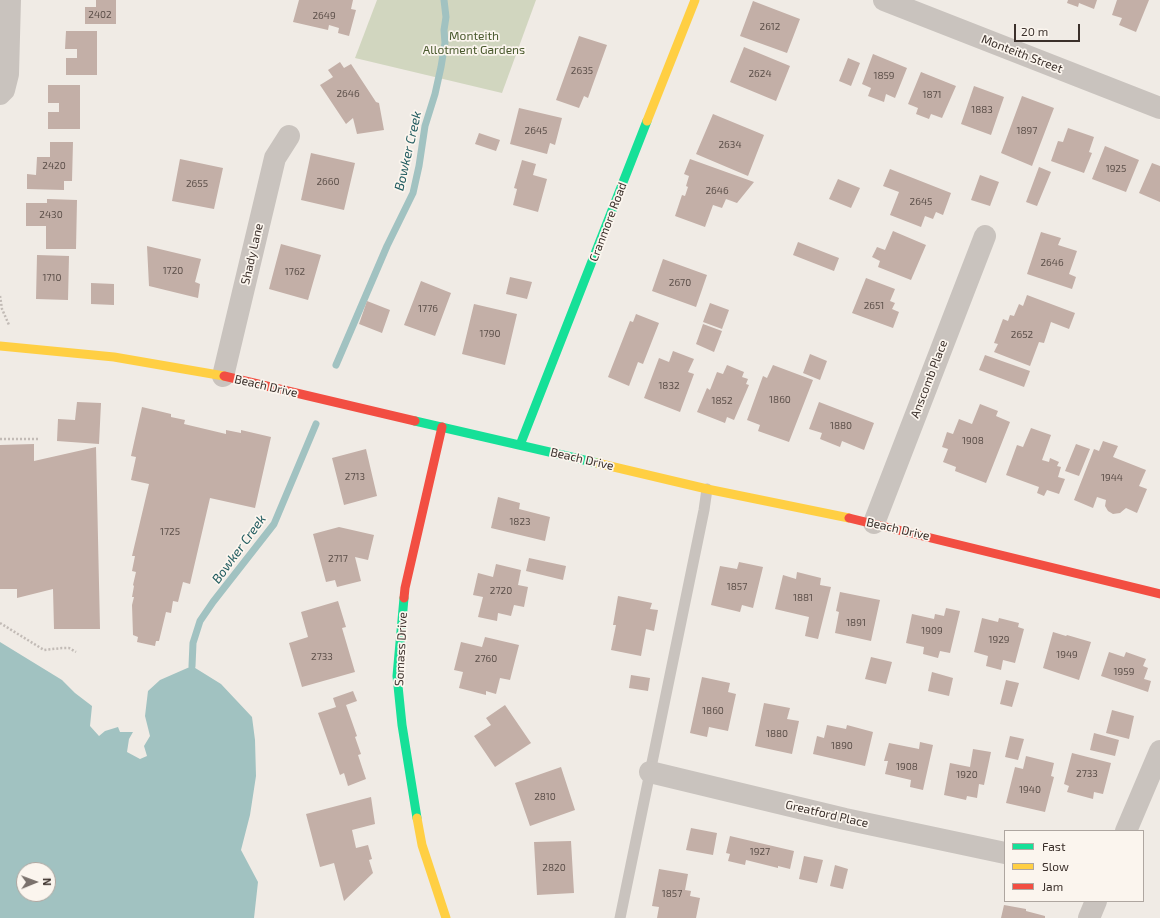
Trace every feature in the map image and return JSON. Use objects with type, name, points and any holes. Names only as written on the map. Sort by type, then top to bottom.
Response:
[{"type":"main road","name":"Cranmore Road","points":[[520,445],[695,0]]},
{"type":"main road","name":"Beach Drive","points":[[0,346],[114,357],[223,376],[707,489],[874,523],[1160,594]]},
{"type":"main road","name":"Somass Drive","points":[[442,427],[405,588],[397,676],[402,725],[422,845],[446,918]]},
{"type":"street","points":[[0,94],[4,90],[8,74],[10,0]]},
{"type":"street","name":"Monteith Street","points":[[884,0],[1160,108]]},
{"type":"street","name":"Shady Lane","points":[[223,376],[275,158],[289,136]]},
{"type":"street","name":"Anscomb Place","points":[[874,523],[985,236]]},
{"type":"street","points":[[1126,830],[1160,751]]},
{"type":"street","name":"Greatford Place","points":[[650,772],[845,819],[1004,853]]},
{"type":"street","points":[[1089,918],[1096,902]]},
{"type":"lane","points":[[620,918],[704,510],[707,489]]},
{"type":"path","points":[[0,439],[38,439]]},
{"type":"path","points":[[0,623],[44,650],[69,648],[76,652]]},
{"type":"green space","name":"Monteith Allotment Gardens","points":[[377,0],[536,0],[502,93],[355,58]]},
{"type":"water","points":[[0,642],[62,680],[75,693],[92,706],[90,726],[99,736],[105,731],[118,727],[120,732],[133,732],[129,739],[127,752],[140,759],[147,756],[144,746],[150,736],[145,716],[148,691],[160,680],[192,666],[221,684],[252,717],[255,740],[256,776],[250,815],[241,850],[258,882],[254,918],[0,918]]},
{"type":"building","points":[[96,0],[116,0],[116,24],[85,24],[85,7],[96,7]]},
{"type":"building","points":[[299,0],[353,0],[351,9],[356,10],[349,36],[338,33],[339,28],[329,25],[328,30],[293,22]]},
{"type":"building","points":[[1068,0],[1097,0],[1094,9],[1079,3],[1078,7],[1067,3]]},
{"type":"building","points":[[1117,0],[1149,0],[1136,32],[1119,25],[1122,18],[1112,15]]},
{"type":"building","points":[[753,1],[800,19],[787,53],[740,36]]},
{"type":"building","points":[[66,31],[97,31],[97,75],[66,75],[66,58],[77,58],[77,49],[65,49]]},
{"type":"building","points":[[579,36],[607,45],[588,98],[584,96],[579,108],[556,100]]},
{"type":"building","points":[[744,47],[790,66],[776,101],[730,82]]},
{"type":"building","points":[[873,54],[907,68],[895,98],[886,94],[884,102],[868,96],[871,88],[862,84]]},
{"type":"building","points":[[848,58],[860,63],[851,86],[839,81]]},
{"type":"building","points":[[340,62],[344,68],[351,64],[376,102],[379,103],[384,130],[357,134],[353,118],[346,124],[320,85],[333,77],[328,70]]},
{"type":"building","points":[[921,72],[956,86],[942,118],[931,114],[929,119],[916,114],[918,108],[908,104]]},
{"type":"building","points":[[48,85],[80,85],[80,129],[48,129],[48,112],[59,112],[59,103],[48,103]]},
{"type":"building","points":[[974,86],[1004,97],[991,135],[961,124]]},
{"type":"building","points":[[1022,96],[1054,108],[1032,166],[1001,153]]},
{"type":"building","points":[[519,108],[562,118],[555,145],[550,143],[547,154],[510,144]]},
{"type":"building","points":[[713,114],[764,135],[748,176],[696,154]]},
{"type":"building","points":[[1068,128],[1094,137],[1089,152],[1092,153],[1084,173],[1051,161],[1058,141],[1063,142]]},
{"type":"building","points":[[479,133],[500,140],[496,151],[475,144]]},
{"type":"building","points":[[50,142],[73,142],[72,181],[64,181],[64,190],[27,189],[27,174],[36,175],[37,157],[50,157]]},
{"type":"building","points":[[1105,146],[1139,160],[1126,192],[1092,179]]},
{"type":"building","points":[[311,153],[355,163],[344,210],[301,200]]},
{"type":"building","points":[[180,159],[223,168],[214,209],[172,201]]},
{"type":"building","points":[[690,159],[754,182],[737,203],[726,199],[722,208],[713,205],[705,227],[675,216],[682,195],[685,196],[688,187],[686,186],[689,176],[684,174]]},
{"type":"building","points":[[522,160],[536,164],[533,175],[547,179],[538,212],[513,205],[517,189],[514,188]]},
{"type":"building","points":[[1152,163],[1160,166],[1160,202],[1139,193]]},
{"type":"building","points":[[1039,167],[1051,172],[1037,206],[1026,202]]},
{"type":"building","points":[[890,169],[951,193],[943,215],[936,212],[933,219],[925,216],[921,227],[890,215],[899,192],[883,186]]},
{"type":"building","points":[[980,175],[999,182],[990,206],[971,200]]},
{"type":"building","points":[[838,179],[860,188],[851,208],[829,199]]},
{"type":"building","points":[[47,199],[77,200],[76,249],[46,249],[46,226],[26,226],[26,203],[47,203]]},
{"type":"building","points":[[893,231],[926,245],[911,280],[878,267],[880,261],[872,257],[877,247],[885,250]]},
{"type":"building","points":[[1041,232],[1061,238],[1058,245],[1077,251],[1069,274],[1076,277],[1072,289],[1027,274]]},
{"type":"building","points":[[798,242],[839,258],[834,271],[793,255]]},
{"type":"building","points":[[281,244],[321,255],[308,300],[269,289]]},
{"type":"building","points":[[147,246],[201,259],[195,282],[200,284],[198,298],[149,286]]},
{"type":"building","points":[[37,255],[69,256],[68,300],[36,299]]},
{"type":"building","points":[[663,259],[707,275],[696,307],[652,291]]},
{"type":"building","points":[[510,277],[532,282],[527,299],[506,294]]},
{"type":"building","points":[[866,278],[895,289],[890,301],[895,303],[892,309],[899,312],[893,328],[852,313]]},
{"type":"building","points":[[421,281],[451,293],[435,336],[404,325]]},
{"type":"building","points":[[91,283],[114,284],[114,305],[91,304]]},
{"type":"building","points":[[1027,295],[1075,313],[1069,329],[1051,322],[1044,343],[1039,342],[1030,366],[994,352],[998,344],[994,343],[1003,319],[1008,321],[1010,315],[1014,316],[1019,304],[1023,306]]},
{"type":"building","points":[[367,301],[390,310],[382,333],[359,324]]},
{"type":"building","points":[[710,303],[729,310],[722,329],[703,322]]},
{"type":"building","points":[[474,304],[517,314],[505,365],[462,354]]},
{"type":"building","points":[[636,314],[659,323],[643,364],[638,362],[629,386],[608,377],[630,321],[633,322]]},
{"type":"building","points":[[703,324],[722,331],[714,352],[696,344]]},
{"type":"building","points":[[673,351],[694,359],[688,372],[694,374],[680,412],[644,398],[659,358],[669,362]]},
{"type":"building","points":[[810,354],[827,361],[820,380],[803,373]]},
{"type":"building","points":[[985,355],[1030,371],[1024,387],[979,370]]},
{"type":"building","points":[[727,365],[744,372],[742,377],[748,379],[746,384],[749,385],[734,420],[727,417],[725,423],[697,412],[707,388],[710,390],[717,372],[723,374]]},
{"type":"building","points":[[773,365],[813,380],[789,442],[758,431],[760,425],[747,420],[763,376],[767,378]]},
{"type":"building","points":[[77,402],[101,403],[99,444],[57,441],[58,419],[75,420]]},
{"type":"building","points":[[819,402],[874,423],[864,450],[842,441],[840,447],[820,439],[822,433],[809,429]]},
{"type":"building","points":[[980,404],[998,411],[996,416],[1010,422],[986,483],[955,471],[956,467],[943,462],[948,449],[942,447],[947,432],[953,434],[959,419],[972,424]]},
{"type":"building","points":[[142,407],[171,414],[171,417],[185,420],[184,424],[226,434],[226,430],[241,433],[241,430],[271,437],[255,508],[210,498],[190,584],[183,582],[178,602],[173,601],[171,613],[166,612],[159,641],[156,641],[155,646],[137,642],[138,637],[133,635],[132,605],[134,597],[132,597],[136,572],[132,571],[135,556],[132,556],[149,484],[131,480],[136,457],[131,456]]},
{"type":"building","points":[[1031,428],[1051,435],[1042,460],[1049,462],[1050,458],[1059,462],[1057,466],[1061,467],[1058,477],[1065,479],[1059,494],[1047,490],[1044,496],[1037,493],[1039,487],[1006,475],[1017,445],[1023,447]]},
{"type":"building","points":[[1103,441],[1118,446],[1113,457],[1146,470],[1139,486],[1147,489],[1137,513],[1126,508],[1120,513],[1113,514],[1108,511],[1105,506],[1106,500],[1097,497],[1093,508],[1074,500],[1094,449],[1099,451]]},
{"type":"building","points":[[34,444],[34,461],[96,447],[100,629],[54,629],[53,589],[17,598],[17,589],[0,589],[0,445]]},
{"type":"building","points":[[1076,444],[1090,449],[1079,476],[1065,471]]},
{"type":"building","points":[[366,449],[377,496],[344,505],[332,458]]},
{"type":"building","points":[[498,497],[520,503],[519,509],[550,517],[545,541],[491,528]]},
{"type":"building","points":[[339,527],[374,535],[368,560],[355,557],[361,581],[337,587],[335,580],[326,582],[313,534]]},
{"type":"building","points":[[529,558],[566,566],[563,580],[526,571]]},
{"type":"building","points":[[739,562],[763,567],[753,608],[742,605],[740,612],[711,605],[720,566],[737,569]]},
{"type":"building","points":[[496,564],[521,570],[518,585],[528,587],[524,607],[514,605],[511,616],[498,613],[497,621],[478,617],[483,597],[473,595],[478,573],[493,577]]},
{"type":"building","points":[[797,572],[821,578],[820,585],[831,587],[818,639],[805,636],[809,617],[775,609],[783,575],[796,579]]},
{"type":"building","points":[[840,592],[880,600],[871,641],[835,633],[839,612],[836,611]]},
{"type":"building","points":[[618,596],[652,603],[650,609],[658,610],[654,631],[646,629],[641,656],[611,650],[616,625],[613,625]]},
{"type":"building","points":[[338,601],[346,627],[342,628],[355,672],[302,687],[289,643],[308,637],[301,612]]},
{"type":"building","points":[[946,608],[960,611],[950,653],[940,651],[938,658],[923,654],[924,647],[906,643],[912,614],[934,619],[935,614],[944,616]]},
{"type":"building","points":[[982,618],[998,622],[999,618],[1019,623],[1018,627],[1024,629],[1015,663],[1003,660],[1001,670],[986,666],[988,656],[974,652]]},
{"type":"building","points":[[1053,632],[1091,642],[1079,680],[1043,668]]},
{"type":"building","points":[[485,637],[519,645],[510,680],[500,678],[496,694],[486,691],[486,695],[459,688],[463,672],[454,670],[461,642],[482,647]]},
{"type":"building","points":[[1109,652],[1124,657],[1126,652],[1146,659],[1143,666],[1148,668],[1144,679],[1151,681],[1148,692],[1101,676]]},
{"type":"building","points":[[871,657],[892,662],[886,684],[865,679]]},
{"type":"building","points":[[932,672],[953,678],[949,696],[928,691]]},
{"type":"building","points":[[631,675],[650,678],[648,691],[629,688]]},
{"type":"building","points":[[702,677],[730,683],[728,692],[736,694],[728,731],[709,727],[707,737],[690,733]]},
{"type":"building","points":[[1006,680],[1019,683],[1012,707],[1000,704]]},
{"type":"building","points":[[353,691],[357,701],[346,705],[357,736],[355,737],[361,754],[358,755],[366,779],[348,786],[344,773],[340,775],[318,713],[336,707],[333,698]]},
{"type":"building","points":[[764,703],[790,708],[787,719],[799,721],[792,754],[755,746]]},
{"type":"building","points":[[505,705],[531,743],[495,767],[474,736],[491,725],[486,718]]},
{"type":"building","points":[[1112,710],[1134,716],[1129,739],[1106,733]]},
{"type":"building","points":[[827,725],[846,729],[847,725],[873,732],[865,766],[813,754],[817,736],[824,738]]},
{"type":"building","points":[[1094,733],[1119,740],[1115,756],[1090,750]]},
{"type":"building","points":[[1010,736],[1024,739],[1018,760],[1005,757]]},
{"type":"building","points":[[920,742],[933,745],[923,790],[910,787],[911,780],[885,774],[888,761],[884,761],[889,743],[919,749]]},
{"type":"building","points":[[973,749],[991,752],[984,785],[979,784],[977,798],[967,796],[966,800],[944,795],[950,763],[970,767]]},
{"type":"building","points":[[1072,753],[1111,763],[1103,794],[1094,792],[1093,799],[1067,792],[1069,786],[1064,784]]},
{"type":"building","points":[[1026,756],[1054,763],[1051,776],[1054,777],[1045,812],[1006,803],[1015,767],[1023,769]]},
{"type":"building","points":[[561,767],[575,810],[530,826],[515,783]]},
{"type":"building","points":[[371,797],[375,824],[352,830],[356,848],[368,845],[372,859],[369,860],[373,873],[344,901],[334,863],[320,867],[306,814]]},
{"type":"building","points":[[691,828],[717,833],[713,855],[686,850]]},
{"type":"building","points":[[730,836],[794,851],[790,869],[778,866],[778,868],[746,860],[745,865],[728,861],[730,854],[726,853]]},
{"type":"building","points":[[571,841],[574,893],[537,895],[534,842]]},
{"type":"building","points":[[804,856],[823,860],[817,883],[799,879]]},
{"type":"building","points":[[835,865],[848,869],[843,889],[830,886]]},
{"type":"building","points":[[659,869],[688,874],[685,890],[691,891],[690,896],[700,898],[696,918],[657,918],[659,907],[652,906]]},
{"type":"building","points":[[1004,905],[1026,909],[1026,911],[1045,916],[1045,918],[1001,918]]},
{"type":"waterway","name":"Bowker Creek","points":[[336,365],[387,246],[413,193],[425,126],[435,94],[445,43],[444,30],[446,17],[444,0]]},
{"type":"waterway","name":"Bowker Creek","points":[[192,666],[193,643],[200,621],[274,524],[316,424]]},
{"type":"traffic: fast","points":[[520,445],[647,121]]},
{"type":"traffic: fast","points":[[415,421],[597,463]]},
{"type":"traffic: fast","points":[[404,598],[397,676],[402,725],[417,818]]},
{"type":"traffic: slow","points":[[647,121],[695,0]]},
{"type":"traffic: slow","points":[[0,346],[114,357],[224,376]]},
{"type":"traffic: slow","points":[[597,463],[707,489],[849,518]]},
{"type":"traffic: slow","points":[[417,818],[422,845],[446,918]]},
{"type":"traffic: jam","points":[[224,376],[415,421]]},
{"type":"traffic: jam","points":[[404,598],[442,427]]},
{"type":"traffic: jam","points":[[849,518],[1160,594]]}]
